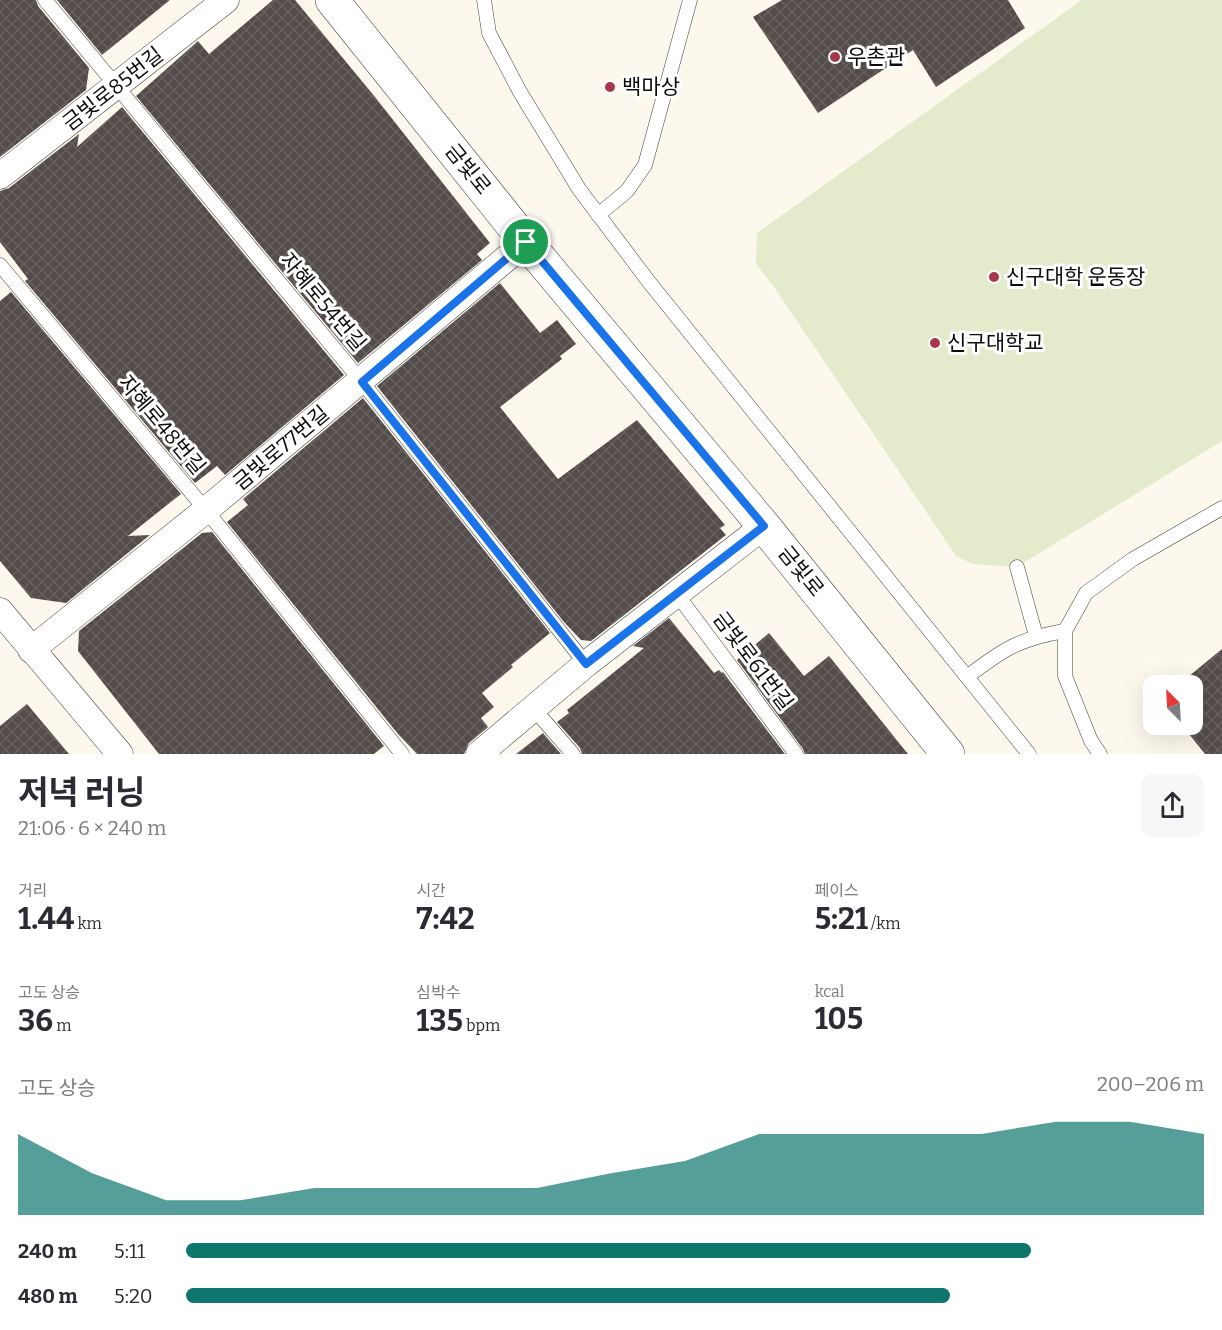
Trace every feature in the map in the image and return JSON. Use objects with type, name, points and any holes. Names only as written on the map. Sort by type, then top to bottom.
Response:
[{"type":"street","name":"금빛로85번길","points":[[0,176],[226,0]]},
{"type":"street","name":"금빛로","points":[[332,0],[526,242],[764,526],[948,754]]},
{"type":"street","name":"금빛로77번길","points":[[31,650],[362,382],[526,242]]},
{"type":"street","points":[[479,754],[586,664],[764,526]]},
{"type":"street","points":[[0,611],[120,754]]},
{"type":"lane","name":"자혜로54번길","points":[[45,0],[362,382],[586,664]]},
{"type":"lane","points":[[484,0],[489,33],[520,92],[579,189],[649,282],[1029,754]]},
{"type":"lane","points":[[598,215],[627,191],[645,165],[690,0]]},
{"type":"lane","name":"자혜로48번길","points":[[0,265],[206,510],[402,754]]},
{"type":"lane","points":[[1100,754],[1091,741],[1065,676],[1065,631],[1086,593],[1133,559],[1222,508]]},
{"type":"lane","points":[[1017,567],[1036,636]]},
{"type":"lane","name":"금빛로61번길","points":[[676,593],[796,754]]},
{"type":"lane","points":[[967,677],[999,652],[1036,636],[1065,631]]},
{"type":"lane","points":[[534,709],[573,754]]},
{"type":"green space","name":"신구대학 운동장","points":[[1082,0],[1222,0],[1222,441],[1017,567],[973,564],[956,556],[776,290],[756,264],[757,233]]},
{"type":"building","points":[[0,0],[36,0],[38,6],[89,68],[86,90],[0,157]]},
{"type":"building","points":[[57,0],[170,0],[102,55]]},
{"type":"building","points":[[273,0],[295,0],[490,243],[477,254],[482,260],[358,363],[136,96],[198,41],[209,54]]},
{"type":"building","name":"우촌관","points":[[782,0],[1008,0],[1025,28],[936,87],[913,50],[818,113],[753,17]]},
{"type":"building","points":[[122,107],[344,375],[225,475],[217,466],[195,483],[25,281],[28,279],[0,242],[0,191],[9,188],[79,134],[77,147]]},
{"type":"building","points":[[500,283],[540,333],[557,320],[576,344],[560,356],[562,359],[500,407],[558,479],[637,420],[725,525],[720,528],[726,535],[591,641],[581,640],[564,622],[377,386]]},
{"type":"building","points":[[11,292],[181,494],[128,536],[150,535],[66,603],[31,598],[0,561],[0,301]]},
{"type":"building","points":[[363,398],[550,633],[511,665],[513,667],[482,693],[494,707],[481,718],[488,727],[469,743],[464,754],[417,754],[398,734],[227,522],[248,505],[243,499]]},
{"type":"building","points":[[212,532],[384,746],[374,754],[159,754],[78,651],[79,631],[202,533]]},
{"type":"building","points":[[669,618],[714,673],[719,670],[723,672],[785,754],[582,754],[580,748],[557,722],[569,713],[567,710],[644,648],[633,646]]},
{"type":"building","points":[[769,633],[804,676],[829,656],[908,754],[805,754],[737,660]]},
{"type":"building","points":[[1222,649],[1222,754],[1205,754],[1190,735],[1203,735],[1203,675],[1190,675]]},
{"type":"building","points":[[27,704],[69,754],[0,754],[0,726]]},
{"type":"building","points":[[543,733],[561,754],[516,754]]},
{"type":"place","name":"우촌관","points":[[835,57]]},
{"type":"place","name":"백마상","points":[[610,87]]},
{"type":"place","name":"신구대학 운동장","points":[[994,277]]},
{"type":"place","name":"신구대학교","points":[[935,343]]},
{"type":"route","points":[[526,242],[764,526],[586,664],[362,382],[526,242]]}]
